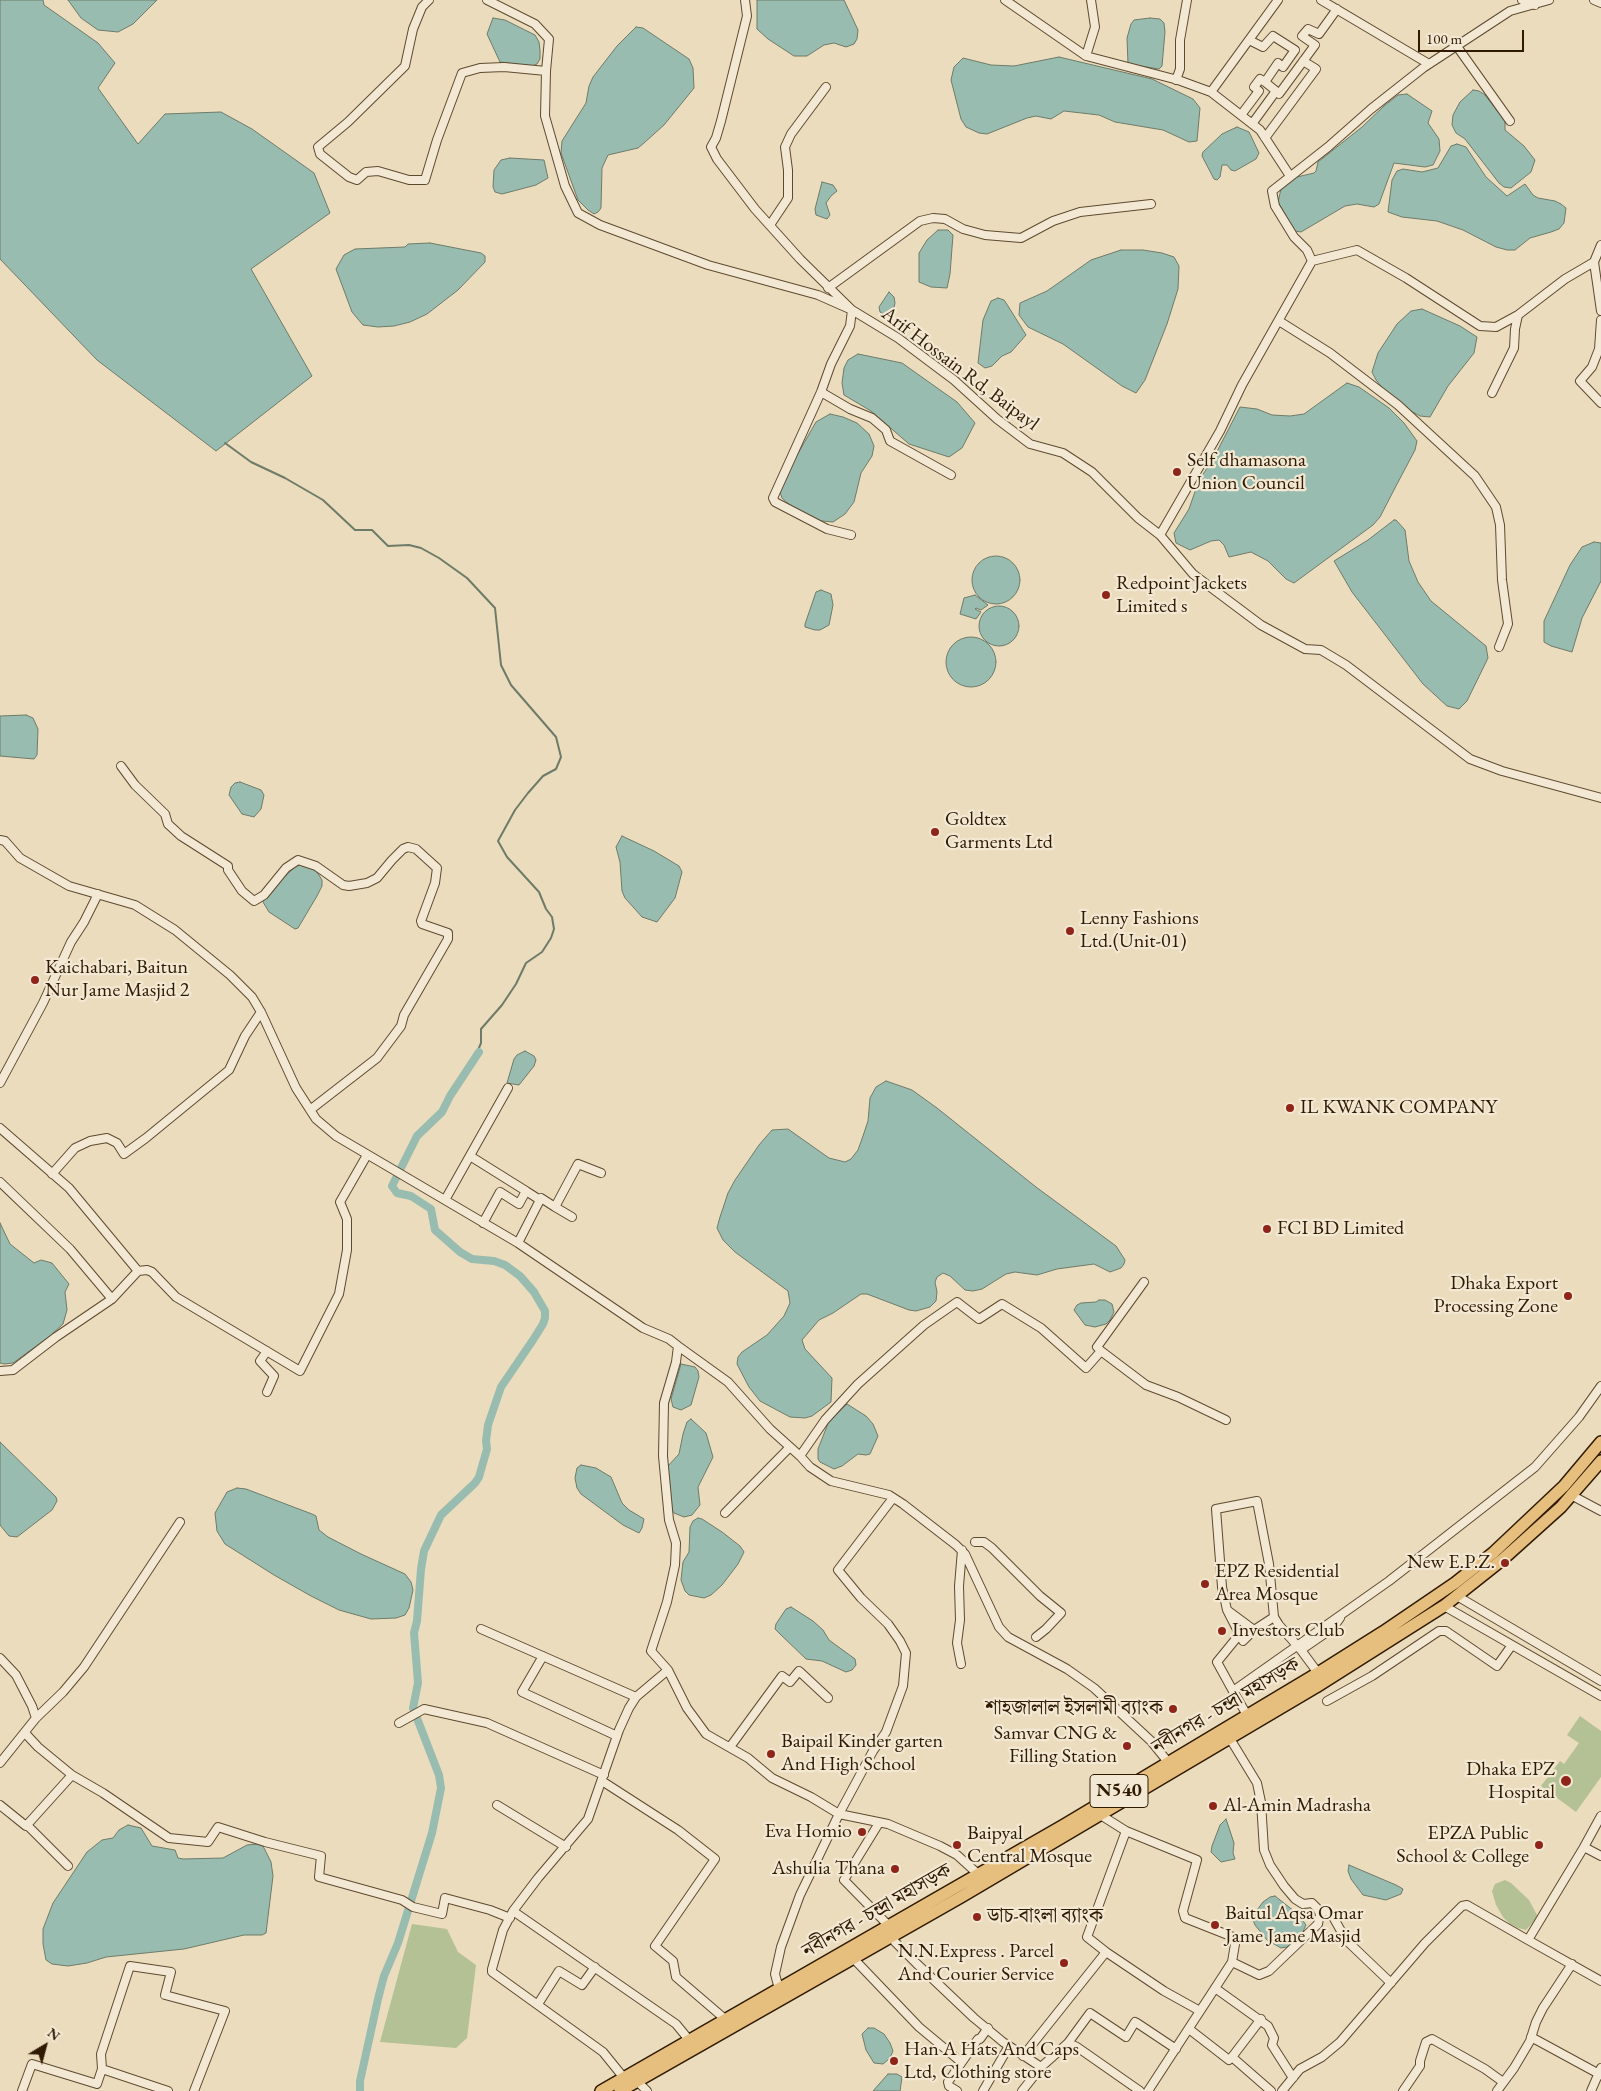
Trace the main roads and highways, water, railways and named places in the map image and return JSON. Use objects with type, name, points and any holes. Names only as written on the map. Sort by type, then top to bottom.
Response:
[{"type":"highway","name":"নবীনগর - চন্দ্রা মহাসড়ক","points":[[620,2091],[852,1958],[890,1930],[978,1874],[1318,1673],[1455,1583],[1493,1554],[1564,1486],[1601,1442]]},
{"type":"highway","name":"নবীনগর - চন্দ্রা মহাসড়ক","points":[[601,2091],[779,1989],[890,1930],[961,1896],[1229,1736],[1316,1687],[1444,1606],[1502,1560],[1571,1495],[1601,1461]]},
{"type":"water","points":[[0,0],[43,0],[44,5],[98,43],[115,63],[98,88],[138,144],[165,114],[221,112],[252,129],[314,173],[330,213],[251,269],[312,376],[216,451],[97,360],[0,259]]},
{"type":"water","points":[[68,0],[157,0],[133,24],[118,32],[98,30],[81,18]]},
{"type":"water","points":[[757,0],[844,0],[858,30],[857,39],[854,44],[846,47],[834,43],[824,45],[807,56],[794,56],[768,39],[757,29]]},
{"type":"water","points":[[493,18],[505,20],[535,35],[539,42],[540,50],[540,59],[537,64],[532,66],[500,62],[487,34]]},
{"type":"water","points":[[1160,19],[1164,23],[1162,66],[1159,69],[1128,64],[1127,38],[1131,24],[1134,20]]},
{"type":"water","points":[[636,27],[643,28],[689,59],[693,68],[694,88],[664,125],[638,148],[608,155],[602,168],[601,208],[594,214],[578,200],[561,153],[562,141],[586,103],[589,86],[593,77],[617,46]]},
{"type":"water","points":[[1059,57],[1152,79],[1193,99],[1200,108],[1197,141],[1189,142],[1163,130],[1115,122],[1099,115],[1064,111],[1051,119],[1036,116],[1027,118],[987,134],[979,133],[966,127],[961,119],[951,80],[954,67],[963,58],[991,65],[1014,66]]},
{"type":"water","points":[[1473,90],[1485,95],[1505,121],[1505,130],[1524,146],[1535,160],[1531,172],[1511,188],[1504,187],[1499,183],[1465,139],[1456,133],[1452,125],[1453,115],[1460,102]]},
{"type":"water","points":[[1407,94],[1432,111],[1428,123],[1439,139],[1440,151],[1433,165],[1425,167],[1394,163],[1379,204],[1374,207],[1357,204],[1345,206],[1301,232],[1295,231],[1278,202],[1281,189],[1297,177],[1314,173],[1318,162],[1398,95]]},
{"type":"water","points":[[1237,127],[1249,132],[1259,153],[1256,159],[1235,171],[1231,170],[1227,165],[1222,165],[1220,177],[1217,180],[1214,179],[1202,156],[1203,152],[1222,134]]},
{"type":"water","points":[[1457,144],[1466,147],[1486,177],[1507,196],[1525,184],[1533,195],[1538,198],[1561,204],[1566,208],[1564,223],[1559,229],[1530,238],[1515,250],[1507,250],[1496,247],[1463,230],[1437,221],[1402,217],[1388,212],[1392,180],[1397,171],[1403,169],[1422,172],[1438,168],[1451,146]]},
{"type":"water","points":[[510,158],[544,160],[548,178],[536,185],[502,194],[495,192],[493,187],[494,170],[501,160]]},
{"type":"water","points":[[822,182],[833,185],[837,191],[826,203],[830,215],[827,219],[816,215],[815,209]]},
{"type":"water","points":[[938,230],[948,230],[953,235],[947,288],[931,287],[919,282],[919,253],[927,240]]},
{"type":"water","points":[[430,243],[481,253],[485,256],[485,262],[458,290],[427,314],[410,322],[394,326],[378,327],[363,325],[352,312],[336,269],[344,255],[355,249],[405,247],[408,244]]},
{"type":"water","points":[[1121,250],[1143,250],[1162,253],[1174,257],[1179,266],[1178,289],[1167,324],[1145,380],[1136,393],[1122,386],[1063,344],[1028,327],[1019,315],[1020,303],[1047,291],[1091,260]]},
{"type":"water","points":[[889,292],[894,297],[895,303],[893,311],[887,316],[880,312],[879,307]]},
{"type":"water","points":[[998,298],[1004,300],[1026,335],[1011,352],[1002,356],[992,366],[985,368],[978,363],[983,320],[991,301]]},
{"type":"water","points":[[1422,309],[1460,326],[1477,337],[1474,353],[1448,386],[1430,417],[1420,416],[1409,410],[1386,392],[1372,372],[1378,353],[1397,324],[1411,311]]},
{"type":"water","points":[[858,354],[902,363],[957,402],[975,423],[962,448],[949,457],[909,444],[871,411],[844,395],[842,383],[844,368],[848,360]]},
{"type":"water","points":[[1347,383],[1359,387],[1389,408],[1404,423],[1417,441],[1415,450],[1380,517],[1373,525],[1294,583],[1286,579],[1268,561],[1251,552],[1229,557],[1224,545],[1219,540],[1211,541],[1190,550],[1176,543],[1174,533],[1189,509],[1199,480],[1212,461],[1240,407],[1257,409],[1272,415],[1290,416],[1304,414]]},
{"type":"water","points":[[830,414],[857,423],[869,434],[874,446],[872,456],[861,473],[854,502],[845,514],[833,522],[807,517],[782,498],[780,492],[788,471],[816,422]]},
{"type":"water","points":[[1394,520],[1405,530],[1409,561],[1418,582],[1431,601],[1486,646],[1488,658],[1467,701],[1459,709],[1447,706],[1423,684],[1352,592],[1334,561],[1368,540]]},
{"type":"water","points":[[1594,542],[1601,543],[1601,581],[1582,618],[1572,652],[1551,646],[1544,642],[1544,621],[1570,565],[1582,547]]},
{"type":"water","points":[[996,556],[1005,558],[1013,563],[1018,571],[1020,580],[1018,589],[1013,597],[1005,602],[996,604],[987,602],[979,597],[974,589],[972,580],[974,571],[979,563],[987,558]]},
{"type":"water","points":[[821,590],[831,594],[833,605],[829,625],[820,630],[815,630],[805,627],[805,624],[816,592]]},
{"type":"water","points":[[975,595],[988,605],[981,610],[975,609],[981,612],[976,619],[960,614],[964,598]]},
{"type":"water","points":[[995,606],[1003,606],[1010,609],[1016,615],[1019,626],[1016,637],[1010,643],[1003,646],[995,646],[988,643],[982,637],[979,630],[979,622],[982,615],[988,609]]},
{"type":"water","points":[[966,637],[976,637],[989,644],[996,657],[996,667],[989,680],[976,687],[966,687],[957,683],[950,676],[946,667],[946,657],[950,648],[957,641]]},
{"type":"water","points":[[26,715],[33,718],[38,729],[37,755],[34,759],[0,756],[0,716]]},
{"type":"water","points":[[240,782],[261,790],[264,795],[261,809],[254,817],[242,814],[229,795],[231,787],[235,783]]},
{"type":"water","points":[[622,836],[654,851],[679,866],[682,872],[675,898],[657,922],[642,917],[625,898],[622,891],[620,862],[616,847]]},
{"type":"water","points":[[298,864],[307,865],[317,872],[322,880],[322,886],[298,928],[295,929],[269,912],[263,902],[264,896]]},
{"type":"water","points":[[525,1051],[534,1056],[536,1060],[534,1066],[519,1085],[507,1083],[514,1059]]},
{"type":"water","points":[[886,1081],[912,1090],[937,1108],[1036,1187],[1116,1246],[1125,1260],[1124,1264],[1121,1268],[1110,1272],[1094,1264],[1057,1269],[1037,1275],[1015,1272],[1006,1274],[982,1289],[973,1291],[965,1290],[950,1276],[943,1273],[937,1277],[935,1282],[936,1301],[930,1307],[916,1311],[867,1294],[861,1294],[819,1320],[802,1340],[805,1349],[832,1378],[831,1402],[812,1416],[805,1418],[790,1417],[760,1401],[749,1387],[737,1364],[738,1357],[742,1352],[767,1335],[784,1316],[790,1303],[788,1291],[735,1252],[723,1240],[717,1228],[720,1217],[728,1193],[735,1180],[759,1145],[772,1130],[788,1129],[829,1158],[845,1162],[851,1159],[858,1150],[868,1121],[870,1098],[876,1087]]},
{"type":"water","points":[[0,1223],[10,1244],[34,1263],[41,1260],[52,1263],[69,1284],[65,1292],[67,1310],[63,1324],[13,1363],[4,1364],[0,1363]]},
{"type":"water","points":[[1105,1300],[1112,1304],[1114,1312],[1110,1320],[1106,1324],[1095,1327],[1085,1325],[1074,1310],[1081,1303]]},
{"type":"water","points":[[681,1364],[695,1367],[699,1377],[691,1405],[681,1410],[673,1407],[671,1399]]},
{"type":"water","points":[[847,1404],[866,1416],[873,1424],[878,1436],[870,1454],[858,1454],[842,1466],[834,1469],[820,1462],[818,1459],[818,1449],[829,1421]]},
{"type":"water","points":[[691,1419],[706,1433],[713,1457],[698,1487],[700,1505],[692,1515],[684,1517],[674,1513],[671,1508],[668,1466],[679,1454],[687,1422]]},
{"type":"water","points":[[0,1442],[56,1497],[57,1501],[52,1510],[17,1537],[9,1536],[0,1525]]},
{"type":"water","points":[[581,1465],[596,1468],[611,1477],[622,1503],[629,1510],[644,1519],[639,1533],[623,1525],[581,1494],[577,1488],[575,1478],[577,1468]]},
{"type":"water","points":[[237,1488],[246,1489],[316,1516],[319,1530],[328,1537],[405,1574],[411,1582],[413,1590],[409,1608],[405,1615],[396,1618],[371,1619],[339,1610],[274,1575],[225,1544],[217,1531],[215,1513],[227,1492]]},
{"type":"water","points":[[698,1518],[722,1532],[740,1546],[744,1552],[738,1564],[722,1585],[711,1595],[704,1598],[689,1595],[685,1591],[681,1580],[683,1562],[689,1552],[690,1527],[693,1521]]},
{"type":"water","points":[[791,1607],[813,1621],[823,1630],[829,1640],[855,1659],[856,1665],[852,1670],[846,1672],[822,1661],[806,1659],[775,1629],[776,1624],[786,1609]]},
{"type":"water","points":[[1226,1819],[1234,1843],[1233,1853],[1235,1859],[1221,1862],[1211,1852],[1220,1825]]},
{"type":"water","points":[[128,1825],[141,1828],[152,1846],[175,1850],[178,1858],[183,1859],[223,1858],[247,1845],[258,1844],[263,1846],[271,1862],[273,1876],[266,1933],[262,1935],[244,1935],[184,1949],[106,1957],[68,1966],[52,1964],[46,1960],[43,1929],[53,1903],[87,1852],[102,1840],[113,1838],[119,1830]]},
{"type":"water","points":[[1349,1865],[1396,1885],[1403,1889],[1401,1894],[1386,1900],[1363,1895],[1351,1879],[1348,1871]]},
{"type":"water","points":[[1275,1896],[1299,1915],[1306,1925],[1300,1938],[1287,1947],[1281,1948],[1267,1940],[1253,1920],[1254,1914],[1263,1902]]},
{"type":"water","points":[[868,2028],[874,2028],[884,2034],[890,2043],[893,2051],[890,2058],[883,2064],[874,2063],[866,2050],[862,2034]]},
{"type":"water","points":[[888,2074],[897,2074],[902,2077],[900,2091],[873,2091]]},
{"type":"waterway","points":[[225,443],[251,462],[285,478],[323,500],[355,530],[372,530],[388,546],[409,545],[421,548],[467,578],[495,608],[501,665],[511,685],[556,737],[561,757],[556,769],[543,776],[528,793],[515,810],[498,841],[507,857],[539,892],[546,909],[552,917],[554,929],[551,938],[542,952],[526,963],[516,984],[502,1005],[481,1029],[481,1043],[471,1067]]},
{"type":"waterway","points":[[360,2091],[360,2081],[384,1976],[398,1943],[432,1833],[441,1788],[439,1775],[413,1708],[418,1683],[414,1633],[417,1621],[424,1551],[441,1515],[479,1477],[487,1449],[488,1425],[501,1387],[533,1340],[545,1318],[545,1311],[534,1292],[520,1276],[505,1265],[494,1261],[472,1259],[460,1252],[435,1230],[431,1209],[411,1196],[397,1193],[392,1186],[417,1136],[442,1112],[450,1096],[479,1052]]},
{"type":"place","name":"Self dhamasona Union Council","points":[[1177,472]]},
{"type":"place","name":"Redpoint Jackets Limited s","points":[[1106,595]]},
{"type":"place","name":"Goldtex Garments Ltd","points":[[935,832]]},
{"type":"place","name":"Lenny Fashions Ltd.(Unit-01)","points":[[1070,931]]},
{"type":"place","name":"Kaichabari, Baitun Nur Jame Masjid 2","points":[[35,980]]},
{"type":"place","name":"IL KWANK COMPANY","points":[[1290,1108]]},
{"type":"place","name":"FCI BD Limited","points":[[1267,1229]]},
{"type":"place","name":"Dhaka Export Processing Zone","points":[[1568,1296]]},
{"type":"place","name":"New E.P.Z.","points":[[1505,1563]]},
{"type":"place","name":"EPZ Residential Area Mosque","points":[[1205,1584]]},
{"type":"place","name":"Investors Club","points":[[1222,1631]]},
{"type":"place","name":"শাহজালাল ইসলামী ব্যাংক","points":[[1173,1709]]},
{"type":"place","name":"Samvar CNG & Filling Station","points":[[1127,1746]]},
{"type":"place","name":"Baipail Kinder garten And High School","points":[[771,1754]]},
{"type":"place","name":"Dhaka EPZ Hospital","points":[[1566,1781]]},
{"type":"place","name":"Al-Amin Madrasha","points":[[1213,1806]]},
{"type":"place","name":"Eva Homio","points":[[862,1832]]},
{"type":"place","name":"Baipyal Central Mosque","points":[[957,1845]]},
{"type":"place","name":"EPZA Public School & College","points":[[1539,1845]]},
{"type":"place","name":"Ashulia Thana","points":[[895,1869]]},
{"type":"place","name":"ডাচ-বাংলা ব্যাংক","points":[[977,1917]]},
{"type":"place","name":"Baitul Aqsa Omar Jame Jame Masjid","points":[[1215,1925]]},
{"type":"place","name":"N.N.Express . Parcel And Courier Service","points":[[1064,1963]]},
{"type":"place","name":"Han A Hats And Caps Ltd, Clothing store","points":[[894,2061]]}]
